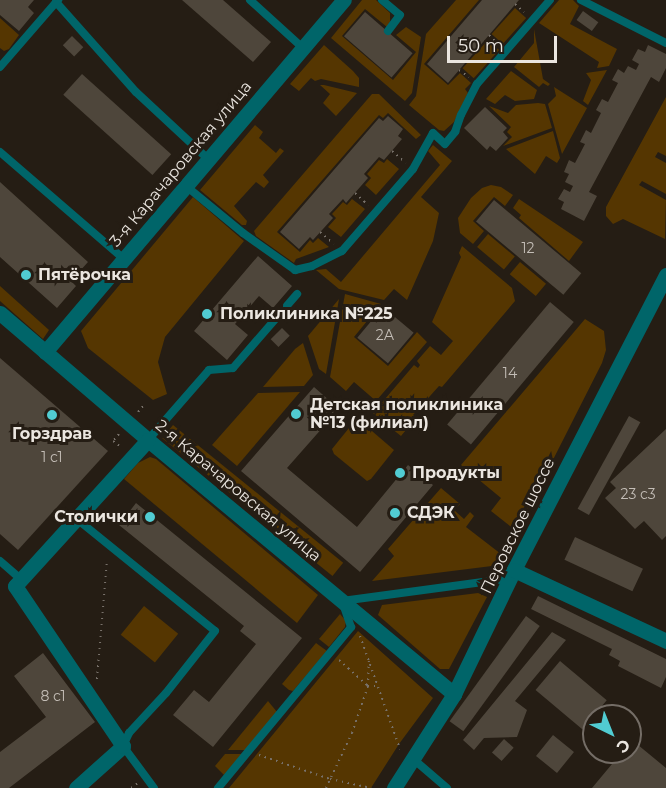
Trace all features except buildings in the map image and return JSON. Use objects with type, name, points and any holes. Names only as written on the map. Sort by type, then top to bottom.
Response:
[{"type":"street","name":"3-я Карачаровская улица","points":[[45,352],[344,0]]},
{"type":"street","name":"Перовское шоссе","points":[[394,788],[406,755],[454,694],[514,570],[666,275]]},
{"type":"street","name":"2-я Карачаровская улица","points":[[0,313],[148,440],[454,694]]},
{"type":"street","points":[[76,788],[123,746],[94,707],[15,586],[78,520],[148,440]]},
{"type":"street","points":[[514,570],[666,640]]},
{"type":"lane","points":[[250,0],[303,48]]},
{"type":"lane","points":[[382,0],[400,15],[388,31]]},
{"type":"lane","points":[[186,186],[243,233],[295,270],[312,266],[342,251],[413,169],[433,133],[445,144],[455,132],[477,84],[550,0]]},
{"type":"lane","points":[[581,0],[666,43]]},
{"type":"lane","points":[[1,64],[57,1],[136,92],[208,159]]},
{"type":"lane","points":[[0,152],[124,259]]},
{"type":"lane","points":[[148,440],[209,370],[233,368],[297,294]]},
{"type":"lane","points":[[78,520],[215,631],[166,693],[129,734],[123,746],[154,788]]},
{"type":"lane","points":[[0,561],[21,579]]},
{"type":"lane","points":[[218,788],[351,627],[342,601],[498,580],[514,570]]},
{"type":"lane","points":[[406,755],[447,788]]},
{"type":"path","points":[[392,151],[413,169]]},
{"type":"path","points":[[355,193],[376,212]]},
{"type":"path","points":[[320,232],[342,251]]},
{"type":"path","points":[[94,707],[109,544]]},
{"type":"path","points":[[358,632],[406,755]]},
{"type":"path","points":[[330,654],[368,686],[379,686]]},
{"type":"path","points":[[326,788],[352,733],[368,686],[369,657]]},
{"type":"path","points":[[249,752],[330,779],[371,788]]},
{"type":"shaded area","points":[[362,0],[376,0],[390,13],[390,22],[387,27],[365,9],[342,36],[393,80],[416,52],[396,35],[406,27],[421,37],[412,93],[405,101],[331,38]]},
{"type":"shaded area","points":[[456,0],[479,0],[424,64],[448,85],[460,73],[471,83],[465,89],[468,93],[454,122],[444,131],[439,130],[409,105],[416,96],[426,34]]},
{"type":"shaded area","points":[[559,0],[573,0],[579,6],[570,24],[617,49],[609,66],[597,68],[599,62],[539,23]]},
{"type":"shaded area","points":[[515,8],[526,18],[503,44],[492,34]]},
{"type":"shaded area","points":[[0,18],[19,35],[9,49],[4,51],[0,48]]},
{"type":"shaded area","points":[[534,29],[543,79],[550,84],[548,86],[543,83],[539,87],[514,67],[534,43]]},
{"type":"shaded area","points":[[488,40],[499,50],[474,78],[463,68]]},
{"type":"shaded area","points":[[324,45],[359,78],[359,87],[321,79],[315,81],[311,78],[299,91],[290,84]]},
{"type":"shaded area","points":[[607,70],[588,105],[583,101],[591,80],[586,73]]},
{"type":"shaded area","points":[[511,71],[537,90],[534,99],[515,101],[505,95],[495,104],[486,99]]},
{"type":"shaded area","points":[[320,85],[357,93],[336,116],[323,103],[330,94]]},
{"type":"shaded area","points":[[554,87],[587,108],[562,154],[548,104],[556,96]]},
{"type":"shaded area","points":[[372,94],[379,94],[421,135],[416,139],[388,113],[383,118],[379,115],[277,232],[300,252],[310,240],[313,243],[318,238],[329,247],[296,259],[294,263],[256,236],[254,231]]},
{"type":"shaded area","points":[[666,97],[666,156],[658,152],[655,157],[666,163],[666,194],[642,181],[639,185],[666,200],[665,239],[623,219],[613,224],[606,216],[606,207]]},
{"type":"shaded area","points":[[545,104],[552,128],[503,146],[512,137],[507,132],[511,127],[489,106],[508,113],[516,105]]},
{"type":"shaded area","points":[[255,125],[263,132],[259,138],[276,153],[280,148],[284,151],[263,175],[269,182],[264,188],[256,182],[234,206],[247,221],[246,225],[242,225],[200,190]]},
{"type":"shaded area","points":[[553,131],[560,158],[557,163],[546,156],[535,174],[506,149]]},
{"type":"shaded area","points":[[433,145],[452,161],[421,197],[439,213],[433,241],[407,300],[394,289],[384,300],[339,289],[316,270],[326,269],[341,282],[440,165],[428,151]]},
{"type":"shaded area","points":[[387,159],[399,169],[376,195],[365,185],[371,178],[367,174],[379,160],[384,163]]},
{"type":"shaded area","points":[[491,185],[501,187],[513,195],[505,206],[494,197],[473,221],[484,231],[473,244],[460,233],[458,218],[471,198],[482,188]]},
{"type":"shaded area","points":[[193,197],[244,241],[165,337],[158,362],[167,394],[153,400],[88,348],[81,331]]},
{"type":"shaded area","points":[[352,199],[365,209],[341,237],[328,227],[336,218],[332,214],[343,202],[347,205]]},
{"type":"shaded area","points":[[519,199],[583,242],[569,261],[519,218],[521,215],[513,208]]},
{"type":"shaded area","points":[[488,234],[515,256],[504,270],[477,247]]},
{"type":"shaded area","points":[[462,246],[512,288],[515,301],[442,387],[439,386],[413,415],[416,418],[401,436],[382,421],[385,417],[382,415],[379,418],[373,413],[414,365],[418,368],[420,365],[417,361],[430,346],[441,355],[453,341],[432,322],[461,257],[459,253]]},
{"type":"shaded area","points":[[520,262],[546,284],[536,296],[510,274]]},
{"type":"shaded area","points":[[0,286],[49,330],[43,339],[0,301]]},
{"type":"shaded area","points":[[345,294],[381,304],[354,337],[388,366],[417,332],[427,342],[376,401],[354,382],[346,391],[330,377]]},
{"type":"shaded area","points":[[339,299],[326,374],[319,369],[308,336]]},
{"type":"shaded area","points":[[585,319],[604,331],[606,350],[602,363],[521,523],[515,530],[491,511],[501,498],[461,465]]},
{"type":"shaded area","points":[[303,343],[313,375],[304,386],[263,387],[295,349]]},
{"type":"shaded area","points":[[300,392],[237,466],[212,445],[258,393]]},
{"type":"shaded area","points":[[358,419],[394,450],[367,481],[334,454],[332,449]]},
{"type":"shaded area","points":[[173,425],[343,563],[332,576],[162,438]]},
{"type":"shaded area","points":[[150,457],[156,459],[318,595],[297,623],[124,479],[138,463]]},
{"type":"shaded area","points":[[441,488],[460,504],[454,510],[464,519],[470,512],[474,516],[466,527],[501,554],[498,561],[492,566],[372,581],[394,556],[388,549]]},
{"type":"shaded area","points":[[478,593],[487,597],[449,669],[440,669],[378,615],[382,605]]},
{"type":"shaded area","points":[[144,606],[178,634],[155,662],[121,635]]},
{"type":"shaded area","points":[[340,614],[346,621],[345,627],[329,647],[319,639]]},
{"type":"shaded area","points":[[358,631],[433,698],[399,744],[371,788],[229,788]]},
{"type":"shaded area","points":[[316,643],[327,651],[293,691],[289,690],[282,684]]},
{"type":"shaded area","points":[[268,701],[277,712],[245,750],[228,750]]},
{"type":"shaded area","points":[[225,754],[242,754],[224,775],[215,766]]},
{"type":"place","name":"Пятёрочка","points":[[26,275]]},
{"type":"place","name":"Поликлиника №225","points":[[207,314]]},
{"type":"place","name":"Детская поликлиника №13 (филиал)","points":[[296,414]]},
{"type":"place","name":"Горздрав","points":[[52,415]]},
{"type":"place","name":"Продукты","points":[[400,473]]},
{"type":"place","name":"СДЭК","points":[[395,513]]},
{"type":"place","name":"Столички","points":[[150,517]]}]
